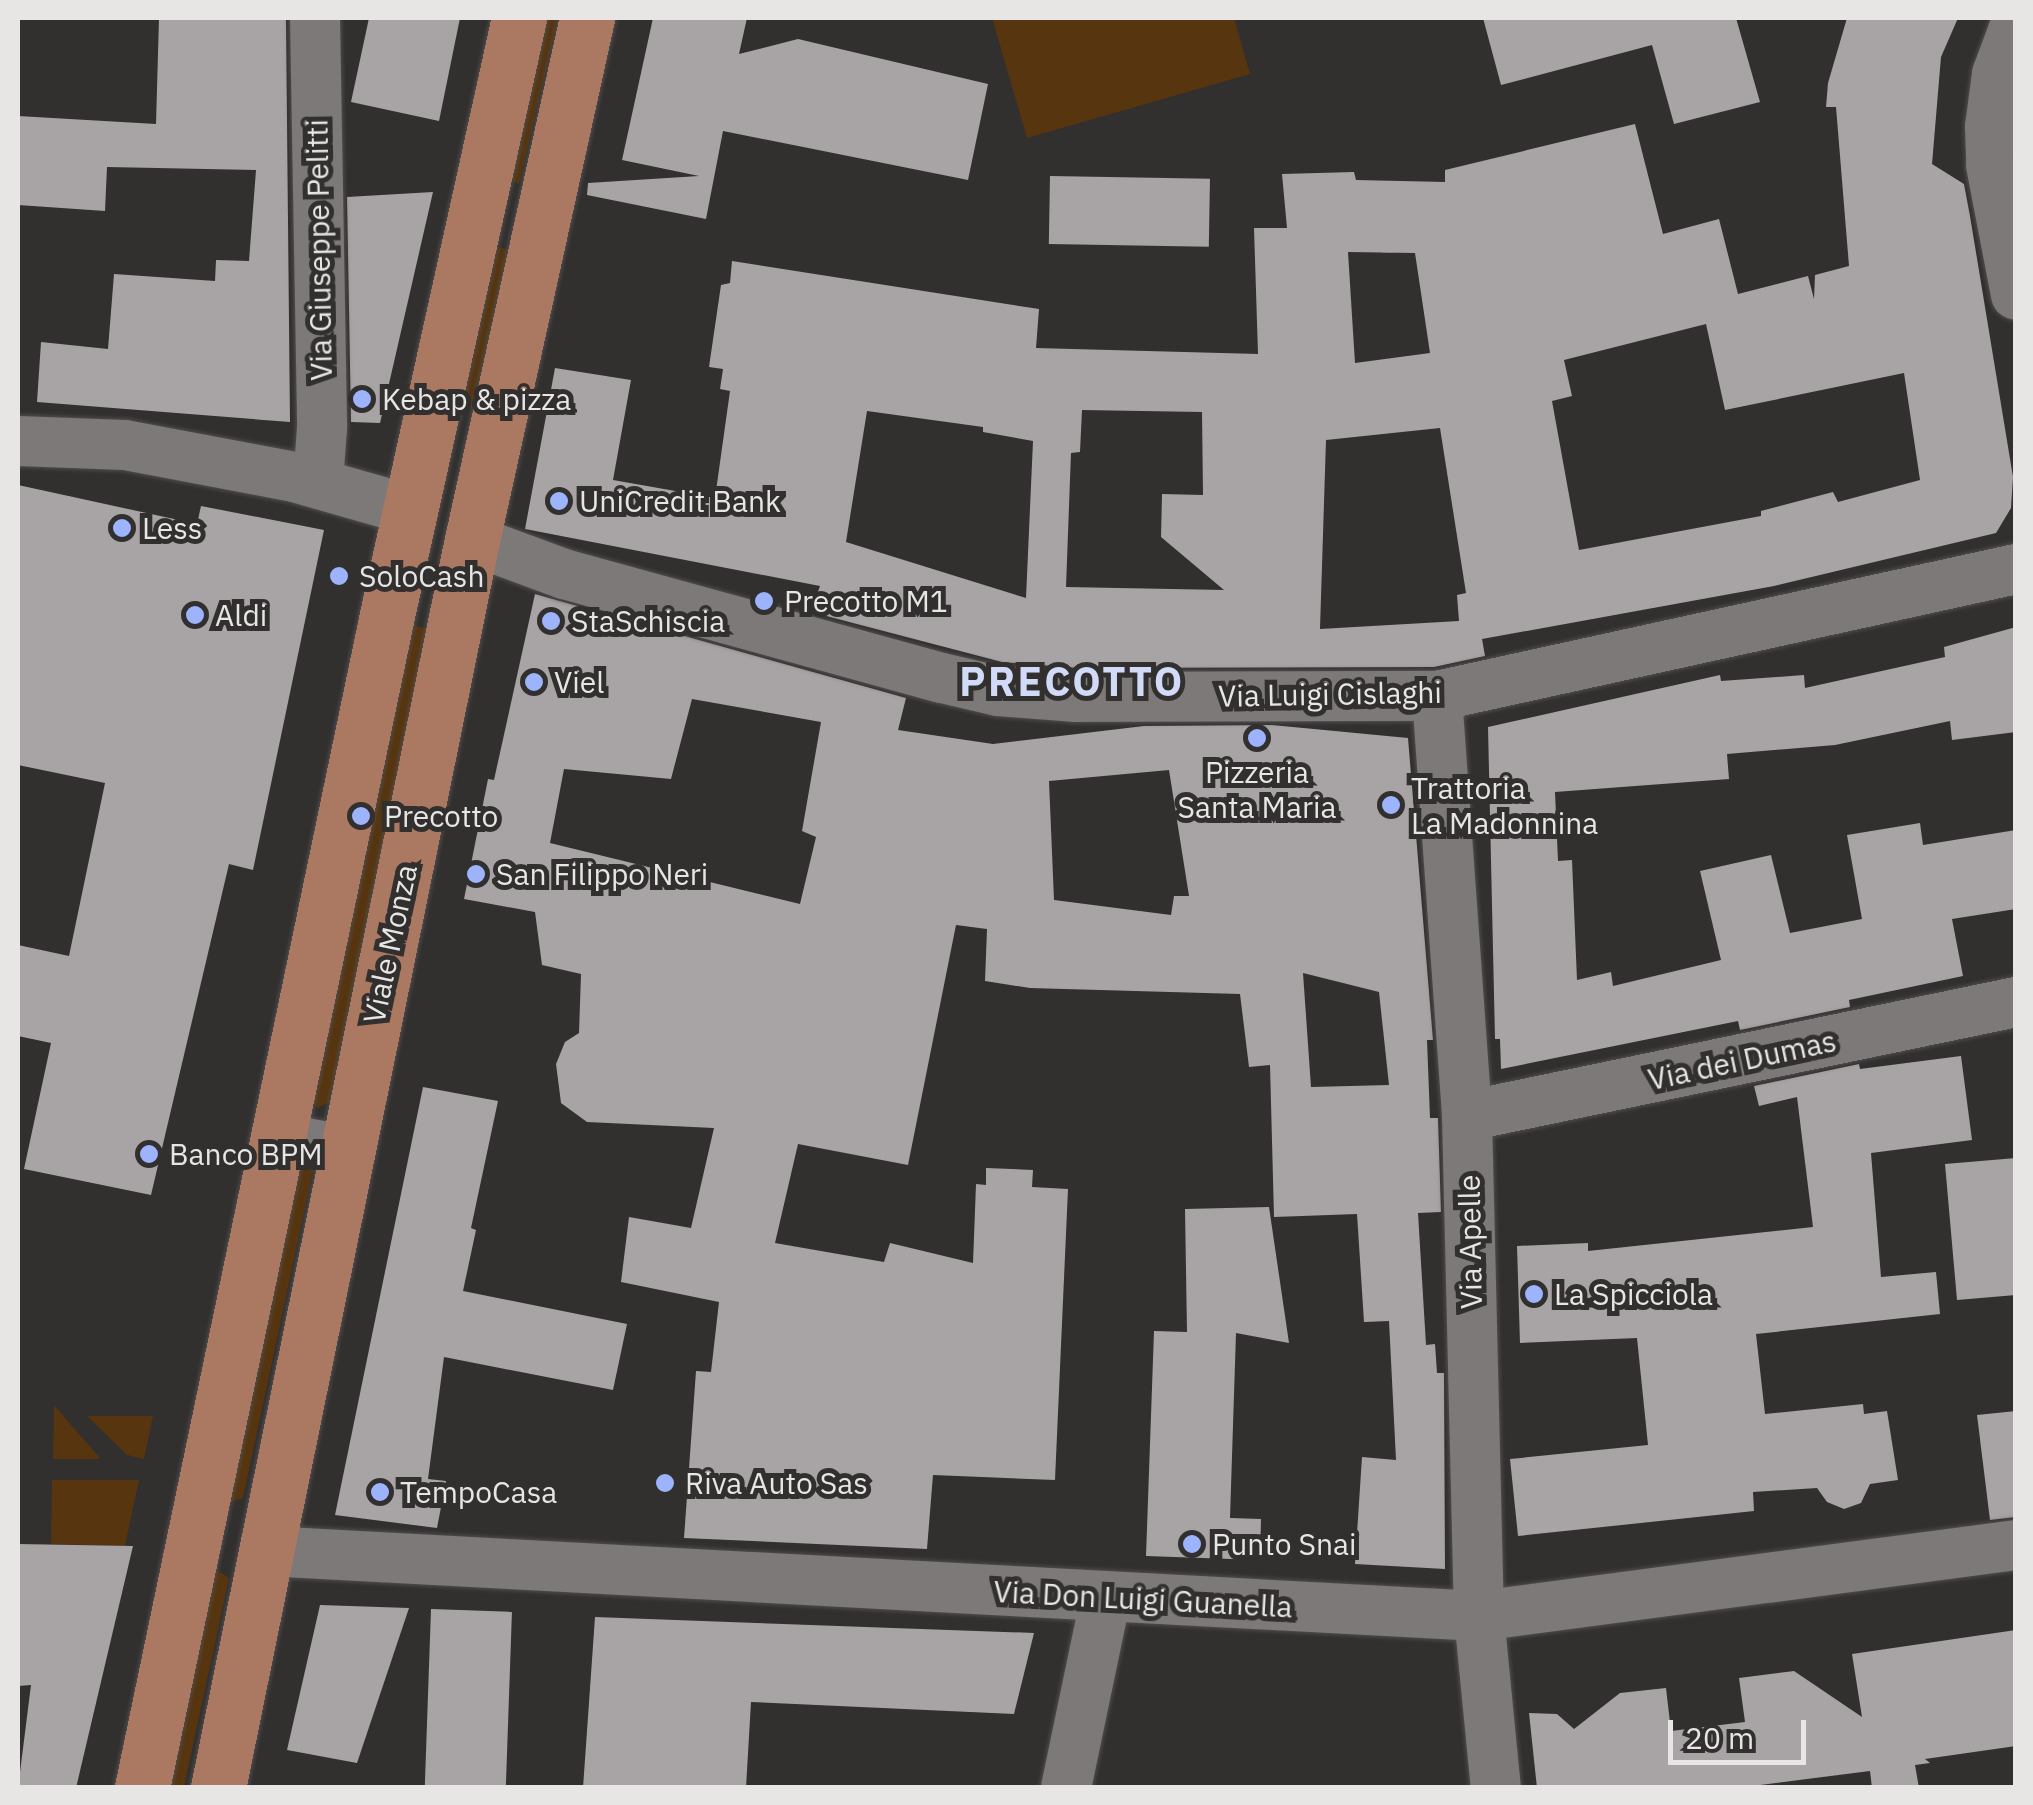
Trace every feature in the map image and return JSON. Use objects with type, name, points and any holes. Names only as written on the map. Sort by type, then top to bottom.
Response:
[{"type":"main road","points":[[142,1788],[410,510],[519,18]]},
{"type":"main road","name":"Viale Monza","points":[[218,1788],[472,540],[587,18]]},
{"type":"main road","points":[[410,510],[472,540]]},
{"type":"main road","points":[[194,1537],[266,1551]]},
{"type":"street","name":"Via Giuseppe Pelitti","points":[[314,18],[322,428],[318,483]]},
{"type":"street","points":[[2016,22],[1997,74],[1990,128],[1991,165],[2016,294]]},
{"type":"street","points":[[18,441],[125,446],[318,483],[410,510]]},
{"type":"street","name":"Via Luigi Cislaghi","points":[[472,540],[564,574],[998,690],[1076,697],[1437,696],[2016,568]]},
{"type":"street","name":"Via Apelle","points":[[1437,696],[1467,1116],[1479,1616],[1496,1788]]},
{"type":"street","name":"Via dei Dumas","points":[[1467,1116],[2016,1002]]},
{"type":"street","name":"Via Don Luigi Guanella","points":[[266,1551],[1479,1616],[2016,1545]]},
{"type":"street","points":[[1066,1788],[1106,1597]]},
{"type":"lane","points":[[478,208],[543,221]]},
{"type":"lane","points":[[280,1125],[350,1138]]},
{"type":"shaded area","points":[[541,18],[558,18],[519,184],[508,178]]},
{"type":"shaded area","points":[[992,18],[1234,18],[1250,74],[1027,138]]},
{"type":"shaded area","points":[[497,247],[506,249],[508,255],[473,408],[459,406]]},
{"type":"shaded area","points":[[412,625],[428,629],[329,1103],[317,1108],[312,1100]]},
{"type":"shaded area","points":[[310,1162],[313,1170],[243,1498],[233,1501],[230,1495],[298,1166]]},
{"type":"shaded area","points":[[54,1405],[99,1457],[99,1459],[53,1459]]},
{"type":"shaded area","points":[[87,1416],[153,1416],[144,1459],[127,1455]]},
{"type":"shaded area","points":[[52,1480],[139,1480],[125,1546],[51,1544]]},
{"type":"shaded area","points":[[217,1570],[229,1578],[184,1787],[167,1788],[211,1574]]},
{"type":"building","points":[[159,18],[286,18],[290,422],[37,402],[41,342],[108,349],[114,274],[215,281],[216,260],[249,261],[256,170],[107,167],[105,211],[18,205],[18,116],[156,124]]},
{"type":"building","points":[[369,18],[460,18],[439,121],[351,102]]},
{"type":"building","points":[[653,18],[747,18],[739,54],[798,39],[988,84],[968,180],[723,131],[706,219],[587,195],[588,183],[699,176],[622,160]]},
{"type":"building","points":[[1483,18],[1736,18],[1760,102],[1674,124],[1652,45],[1501,85]]},
{"type":"building","points":[[1847,18],[1958,18],[1941,57],[1932,164],[1964,184],[1970,216],[2013,477],[2011,508],[1996,533],[1774,586],[1482,639],[1485,656],[1434,667],[1077,668],[1002,662],[811,612],[820,586],[525,529],[555,368],[631,380],[613,480],[715,498],[730,391],[720,389],[723,369],[709,367],[721,285],[730,283],[732,261],[1039,309],[1036,348],[1258,354],[1254,228],[1287,228],[1282,174],[1354,172],[1356,180],[1445,182],[1445,170],[1635,124],[1663,234],[1719,219],[1738,294],[1808,276],[1814,299],[1815,275],[1849,266],[1836,107],[1826,107],[1828,83]],"holes":[[[1348,252],[1415,253],[1430,353],[1355,363]],[[1706,324],[1725,410],[1904,373],[1920,480],[1838,502],[1833,492],[1761,511],[1761,516],[1579,550],[1552,401],[1572,396],[1564,360]],[[1082,410],[1202,412],[1203,495],[1162,494],[1161,537],[1224,590],[1066,587],[1071,453],[1080,452]],[[867,411],[983,427],[983,432],[1033,441],[1026,598],[846,542]],[[1440,428],[1466,593],[1457,595],[1459,621],[1320,629],[1326,440]]]},
{"type":"building","points":[[1050,176],[1210,179],[1209,247],[1049,244]]},
{"type":"building","points":[[433,192],[380,423],[351,422],[347,197]]},
{"type":"building","points":[[18,485],[197,524],[201,506],[324,530],[253,870],[229,864],[151,1195],[24,1169],[51,1043],[18,1036],[18,945],[69,956],[105,783],[18,765]]},
{"type":"building","points":[[535,594],[906,698],[898,730],[993,744],[1144,726],[1272,725],[1408,738],[1433,1040],[1427,1040],[1430,1118],[1438,1118],[1441,1212],[1418,1213],[1426,1345],[1435,1344],[1437,1373],[1444,1373],[1445,1569],[1355,1564],[1362,1457],[1396,1460],[1389,1321],[1364,1322],[1357,1214],[1274,1217],[1270,1065],[1249,1067],[1240,994],[1030,988],[985,981],[987,929],[956,925],[908,1165],[798,1144],[775,1243],[884,1262],[890,1243],[973,1263],[976,1184],[986,1185],[986,1168],[1033,1170],[1032,1187],[1068,1189],[1055,1480],[933,1475],[927,1549],[684,1538],[696,1371],[711,1372],[719,1302],[621,1282],[629,1217],[691,1228],[714,1128],[587,1122],[561,1103],[556,1064],[565,1042],[579,1033],[581,974],[542,965],[535,912],[464,899],[488,779],[494,780]],"holes":[[[692,699],[821,722],[802,831],[816,837],[800,904],[550,843],[564,769],[671,779]],[[1169,770],[1189,896],[1174,896],[1171,915],[1054,900],[1049,781]],[[1303,973],[1379,992],[1389,1085],[1311,1087]]]},
{"type":"building","points":[[2016,627],[2016,732],[1952,740],[1950,721],[1835,745],[1727,754],[1729,779],[1555,792],[1558,861],[1572,860],[1577,980],[1611,972],[1613,986],[1721,960],[1700,871],[1771,855],[1790,933],[1862,919],[1847,835],[1920,823],[1923,845],[2016,830],[2016,909],[1952,919],[1963,976],[1849,1000],[1850,1007],[1740,1030],[1738,1021],[1501,1069],[1500,1039],[1495,1039],[1488,727],[1720,675],[1721,681],[1804,675],[1805,688],[1945,657],[1944,647]]},
{"type":"building","points":[[1961,1056],[1972,1140],[1871,1153],[1881,1277],[1936,1272],[1940,1314],[1756,1334],[1765,1414],[1863,1404],[1864,1414],[1887,1411],[1898,1480],[1870,1484],[1861,1503],[1844,1509],[1827,1502],[1817,1488],[1753,1492],[1754,1511],[1518,1536],[1510,1459],[1648,1445],[1637,1338],[1520,1343],[1517,1246],[1588,1243],[1588,1251],[1813,1227],[1797,1097],[1759,1106],[1754,1086],[1859,1064],[1860,1069]]},
{"type":"building","points":[[423,1087],[498,1101],[471,1228],[476,1230],[463,1291],[627,1324],[613,1390],[444,1357],[428,1479],[446,1481],[437,1528],[335,1515]]},
{"type":"building","points":[[2016,1158],[2016,1295],[1957,1300],[1945,1164]]},
{"type":"building","points":[[1269,1207],[1289,1343],[1236,1333],[1230,1518],[1261,1519],[1260,1560],[1146,1556],[1154,1331],[1187,1332],[1185,1209]]},
{"type":"building","points":[[2016,1411],[2016,1517],[1990,1520],[1977,1415]]},
{"type":"building","points":[[18,1544],[133,1546],[76,1788],[18,1788],[31,1685],[18,1686]]},
{"type":"building","points":[[320,1605],[409,1608],[357,1763],[287,1750]]},
{"type":"building","points":[[431,1609],[512,1612],[506,1788],[425,1788]]},
{"type":"building","points":[[595,1617],[1034,1633],[1014,1714],[751,1702],[746,1788],[583,1788]]},
{"type":"building","points":[[2016,1630],[2016,1746],[1925,1759],[1930,1763],[1915,1765],[1919,1788],[1872,1788],[1870,1771],[1736,1788],[1537,1788],[1529,1713],[1557,1714],[1574,1729],[1620,1693],[1666,1688],[1671,1731],[1745,1722],[1739,1678],[1794,1671],[1862,1717],[1852,1654]]},
{"type":"place","name":"Kebap & pizza","points":[[362,399]]},
{"type":"place","name":"UniCredit Bank","points":[[559,501]]},
{"type":"place","name":"Less","points":[[122,528]]},
{"type":"place","name":"SoloCash","points":[[339,576]]},
{"type":"place","name":"Precotto M1","points":[[764,601]]},
{"type":"place","name":"Aldi","points":[[195,615]]},
{"type":"place","name":"StaSchiscia","points":[[551,621]]},
{"type":"place","name":"Viel","points":[[534,682]]},
{"type":"place","name":"Pizzeria Santa Maria","points":[[1257,738]]},
{"type":"place","name":"Trattoria La Madonnina","points":[[1391,805]]},
{"type":"place","name":"Precotto","points":[[361,816]]},
{"type":"place","name":"San Filippo Neri","points":[[476,874]]},
{"type":"place","name":"Banco BPM","points":[[149,1154]]},
{"type":"place","name":"La Spicciola","points":[[1534,1294]]},
{"type":"place","name":"Riva Auto Sas","points":[[665,1483]]},
{"type":"place","name":"TempoCasa","points":[[380,1492]]},
{"type":"place","name":"Punto Snai","points":[[1192,1544]]},
{"type":"district","name":"PRECOTTO","points":[[1072,681]]}]
